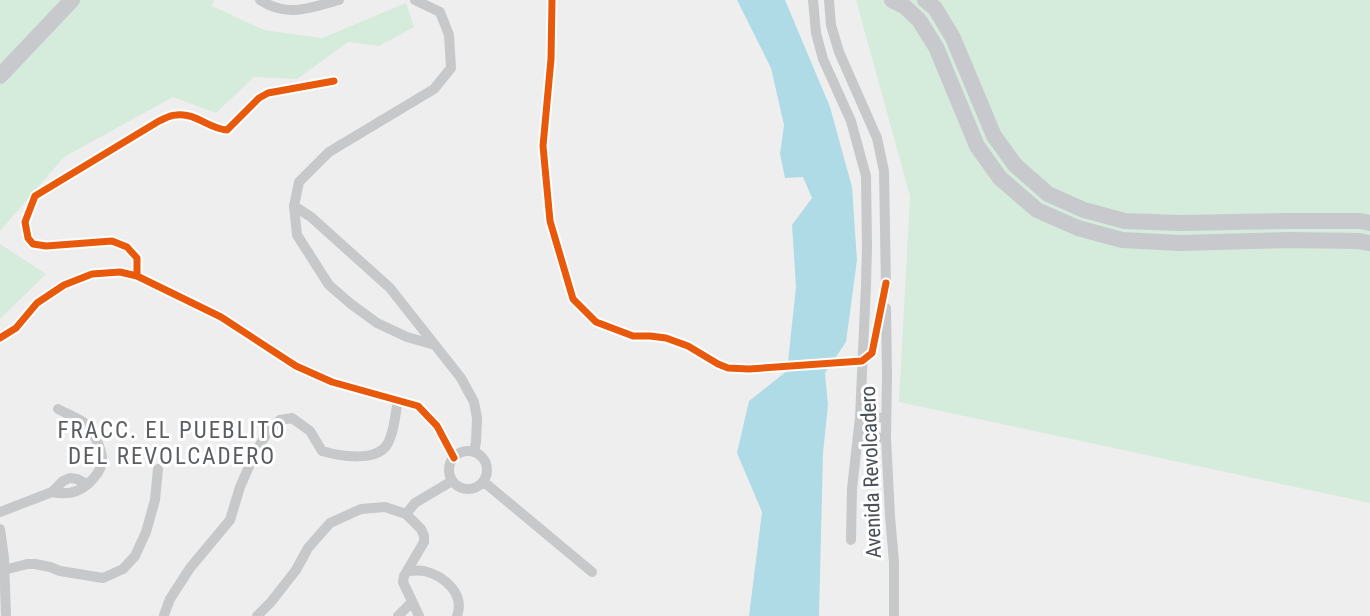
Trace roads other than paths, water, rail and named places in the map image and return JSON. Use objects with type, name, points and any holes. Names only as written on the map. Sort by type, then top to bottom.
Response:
[{"type":"main road","points":[[0,76],[72,0]]},
{"type":"main road","points":[[892,0],[904,6],[919,20],[936,47],[977,146],[1000,178],[1038,210],[1078,228],[1122,240],[1180,243],[1288,240],[1370,243]]},
{"type":"main road","points":[[925,0],[935,8],[953,38],[994,136],[1014,165],[1048,194],[1084,210],[1125,221],[1370,223]]},
{"type":"street","points":[[260,0],[279,10],[297,11],[339,0]]},
{"type":"street","points":[[415,0],[440,12],[449,36],[451,68],[434,89],[329,152],[299,182],[294,206],[297,236],[329,285],[377,323],[407,337],[435,345]]},
{"type":"street","points":[[552,0],[551,59],[543,146],[550,222],[573,299],[596,322],[632,336],[666,338],[688,346],[728,368],[862,361],[872,353],[886,283]]},
{"type":"street","name":"Avenida Revolcadero","points":[[813,0],[816,33],[823,59],[851,121],[866,176],[867,257],[859,437],[852,489],[851,540]]},
{"type":"street","name":"Avenida Revolcadero","points":[[829,0],[831,25],[839,52],[877,138],[884,171],[886,438],[894,562],[894,616]]},
{"type":"street","points":[[823,59],[839,52]]},
{"type":"street","points":[[137,276],[137,258],[127,247],[112,241],[46,246],[33,244],[28,238],[24,222],[35,196],[159,121],[174,115],[189,115],[227,130],[259,98],[268,93],[334,81]]},
{"type":"street","points":[[294,206],[311,217],[390,288],[461,379],[474,402],[477,418],[477,442],[474,452]]},
{"type":"street","points":[[0,338],[16,328],[37,303],[64,285],[92,274],[120,272],[137,276],[221,317],[296,366],[332,382],[418,406],[437,426],[454,458]]},
{"type":"street","points":[[164,615],[170,599],[190,568],[230,520],[240,487],[269,430],[280,420],[292,418],[310,431],[322,451],[336,455],[369,456],[387,446],[398,400]]},
{"type":"street","points":[[0,512],[52,492],[70,478],[87,484],[101,469],[99,445],[89,426],[58,409]]},
{"type":"street","points":[[860,417],[886,418]]},
{"type":"street","points":[[859,437],[886,438]]},
{"type":"street","points":[[474,452],[481,456],[488,470],[484,482],[474,489],[462,489],[452,481],[449,471],[454,458],[460,453],[474,452]]},
{"type":"street","points":[[4,570],[35,564],[103,578],[123,569],[135,556],[146,532],[155,500],[158,469]]},
{"type":"street","points":[[406,514],[415,503],[452,481]]},
{"type":"street","points":[[484,482],[592,572]]},
{"type":"street","points":[[257,616],[271,602],[296,570],[308,548],[330,523],[361,509],[385,507],[406,514],[425,536],[403,582],[419,616]]},
{"type":"street","points":[[0,529],[6,616]]},
{"type":"street","points":[[407,571],[427,572],[456,590],[459,602],[457,616]]},
{"type":"street","points":[[398,616],[412,603]]},
{"type":"water","points":[[737,0],[785,0],[830,107],[852,187],[857,260],[846,342],[825,373],[828,405],[823,453],[819,616],[749,616],[762,512],[737,453],[749,401],[787,371],[796,287],[792,225],[812,198],[803,177],[785,178],[780,154],[784,125],[771,68]]},
{"type":"district","name":"FRACC. EL PUEBLITO DEL REVOLCADERO","points":[[172,443]]}]
